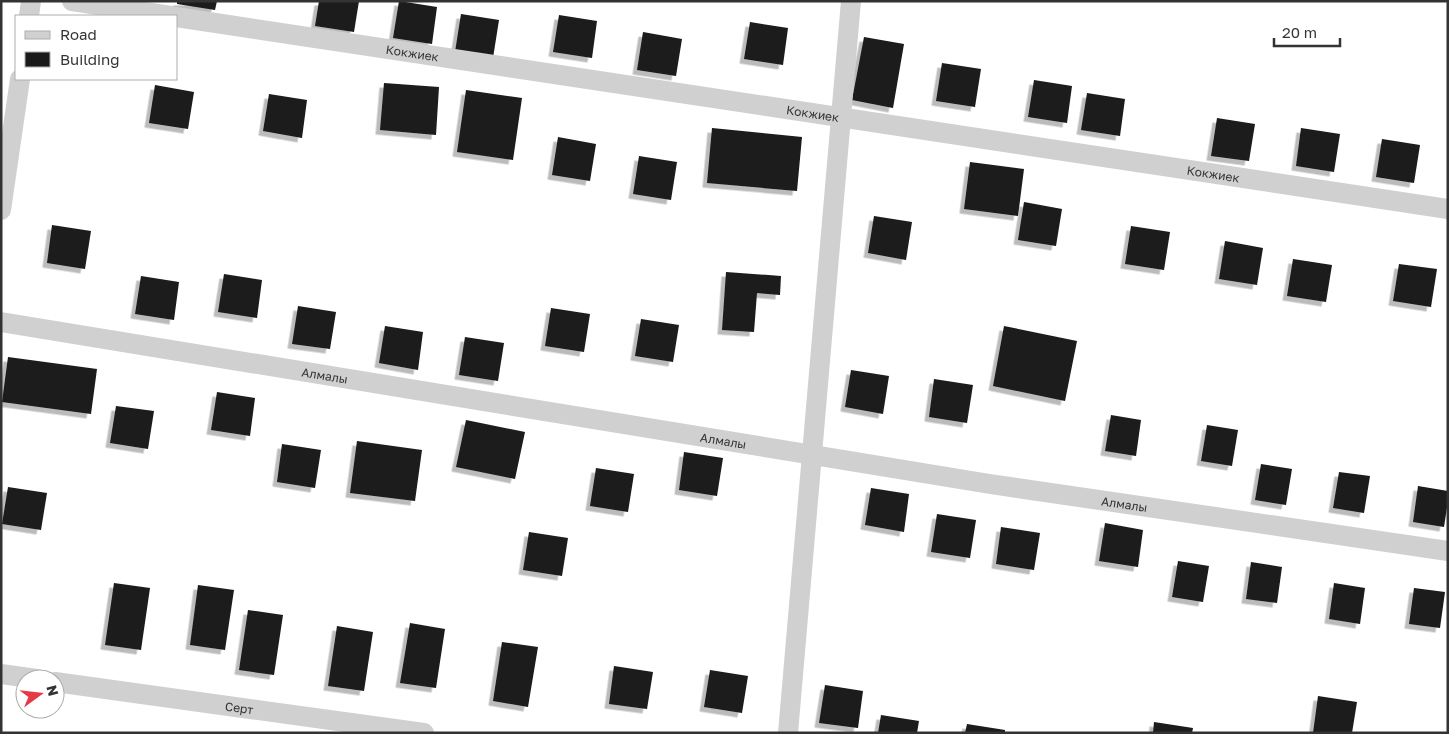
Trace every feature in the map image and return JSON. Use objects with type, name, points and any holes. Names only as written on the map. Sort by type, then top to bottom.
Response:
[{"type":"street","points":[[29,15],[31,1]]},
{"type":"street","points":[[72,1],[164,15]]},
{"type":"street","points":[[788,733],[851,1]]},
{"type":"street","name":"Кокжиек","points":[[178,17],[1448,209]]},
{"type":"street","points":[[1,210],[20,80]]},
{"type":"street","name":"Алмалы","points":[[1,322],[990,484],[1448,551]]},
{"type":"street","points":[[1,674],[15,676]]},
{"type":"street","name":"Серт","points":[[65,683],[424,733]]},
{"type":"building","points":[[177,1],[217,1],[215,10],[177,4]]},
{"type":"building","points":[[319,1],[359,1],[354,32],[315,26]]},
{"type":"building","points":[[399,1],[437,7],[432,44],[393,38]]},
{"type":"building","points":[[461,14],[499,20],[493,58],[455,52]]},
{"type":"building","points":[[559,15],[597,21],[592,58],[553,52]]},
{"type":"building","points":[[750,22],[788,28],[783,65],[744,59]]},
{"type":"building","points":[[643,32],[682,39],[676,76],[637,70]]},
{"type":"building","points":[[864,37],[904,44],[893,108],[852,100]]},
{"type":"building","points":[[942,63],[981,69],[975,107],[936,101]]},
{"type":"building","points":[[1034,80],[1072,86],[1067,123],[1028,117]]},
{"type":"building","points":[[384,83],[439,87],[436,135],[380,130]]},
{"type":"building","points":[[155,85],[194,92],[188,129],[149,123]]},
{"type":"building","points":[[466,90],[522,98],[513,160],[457,152]]},
{"type":"building","points":[[1087,93],[1125,99],[1120,136],[1081,130]]},
{"type":"building","points":[[269,94],[307,100],[302,138],[263,131]]},
{"type":"building","points":[[1217,118],[1255,124],[1249,161],[1211,156]]},
{"type":"building","points":[[712,128],[802,137],[797,191],[707,183]]},
{"type":"building","points":[[1301,128],[1340,134],[1334,172],[1296,166]]},
{"type":"building","points":[[558,137],[596,144],[590,181],[552,175]]},
{"type":"building","points":[[1382,139],[1420,145],[1414,183],[1376,177]]},
{"type":"building","points":[[639,156],[677,162],[671,200],[633,194]]},
{"type":"building","points":[[970,162],[1024,169],[1018,216],[964,209]]},
{"type":"building","points":[[1024,202],[1062,209],[1056,246],[1018,240]]},
{"type":"building","points":[[874,216],[912,222],[906,260],[868,253]]},
{"type":"building","points":[[52,225],[91,231],[85,269],[47,263]]},
{"type":"building","points":[[1131,226],[1170,232],[1164,270],[1125,264]]},
{"type":"building","points":[[1225,241],[1263,248],[1257,285],[1219,279]]},
{"type":"building","points":[[1293,259],[1332,265],[1326,302],[1287,296]]},
{"type":"building","points":[[1399,264],[1437,269],[1431,307],[1393,301]]},
{"type":"building","points":[[726,272],[781,276],[780,295],[757,293],[754,332],[722,330]]},
{"type":"building","points":[[224,274],[262,280],[257,318],[218,312]]},
{"type":"building","points":[[141,276],[179,282],[174,320],[135,314]]},
{"type":"building","points":[[298,306],[336,312],[330,349],[292,344]]},
{"type":"building","points":[[551,308],[590,314],[584,352],[545,346]]},
{"type":"building","points":[[641,319],[679,325],[673,362],[635,356]]},
{"type":"building","points":[[385,326],[423,332],[418,370],[379,363]]},
{"type":"building","points":[[1004,326],[1077,341],[1065,401],[993,386]]},
{"type":"building","points":[[465,337],[504,343],[498,381],[459,375]]},
{"type":"building","points":[[8,357],[97,369],[91,414],[2,402]]},
{"type":"building","points":[[851,370],[889,376],[883,414],[845,407]]},
{"type":"building","points":[[934,379],[973,385],[967,423],[929,417]]},
{"type":"building","points":[[217,392],[255,398],[250,436],[211,430]]},
{"type":"building","points":[[116,406],[154,411],[148,449],[110,443]]},
{"type":"building","points":[[1111,415],[1141,420],[1136,456],[1105,451]]},
{"type":"building","points":[[466,420],[525,432],[515,479],[456,467]]},
{"type":"building","points":[[1207,425],[1238,430],[1232,466],[1201,461]]},
{"type":"building","points":[[357,441],[422,450],[415,501],[350,493]]},
{"type":"building","points":[[282,444],[321,450],[315,488],[277,482]]},
{"type":"building","points":[[684,452],[723,458],[717,496],[679,490]]},
{"type":"building","points":[[1261,464],[1292,469],[1286,505],[1255,500]]},
{"type":"building","points":[[596,468],[634,474],[628,512],[590,506]]},
{"type":"building","points":[[1339,472],[1370,476],[1364,513],[1333,508]]},
{"type":"building","points":[[1418,486],[1448,491],[1444,527],[1413,522]]},
{"type":"building","points":[[8,487],[47,493],[41,530],[2,524]]},
{"type":"building","points":[[871,488],[909,494],[904,532],[865,525]]},
{"type":"building","points":[[937,514],[976,520],[970,558],[931,552]]},
{"type":"building","points":[[1105,523],[1143,530],[1138,567],[1099,561]]},
{"type":"building","points":[[1001,527],[1040,533],[1034,570],[996,564]]},
{"type":"building","points":[[529,532],[568,538],[562,576],[523,570]]},
{"type":"building","points":[[1178,561],[1209,566],[1203,602],[1172,597]]},
{"type":"building","points":[[1251,562],[1282,567],[1277,603],[1246,599]]},
{"type":"building","points":[[114,583],[150,588],[141,650],[105,645]]},
{"type":"building","points":[[1334,583],[1365,588],[1360,624],[1329,619]]},
{"type":"building","points":[[198,585],[234,590],[225,650],[190,645]]},
{"type":"building","points":[[1414,588],[1445,592],[1440,628],[1409,624]]},
{"type":"building","points":[[248,610],[283,615],[274,675],[239,670]]},
{"type":"building","points":[[410,623],[445,629],[436,688],[400,683]]},
{"type":"building","points":[[337,626],[373,632],[364,691],[328,686]]},
{"type":"building","points":[[502,642],[538,647],[528,707],[493,701]]},
{"type":"building","points":[[614,666],[653,672],[647,709],[609,704]]},
{"type":"building","points":[[710,670],[748,676],[742,713],[704,707]]},
{"type":"building","points":[[825,685],[863,691],[858,728],[819,723]]},
{"type":"building","points":[[1318,696],[1357,702],[1352,733],[1313,733]]},
{"type":"building","points":[[881,715],[919,721],[917,733],[878,733]]},
{"type":"building","points":[[1154,722],[1193,728],[1192,733],[1153,733]]},
{"type":"building","points":[[967,724],[1005,730],[1005,733],[965,733]]}]
